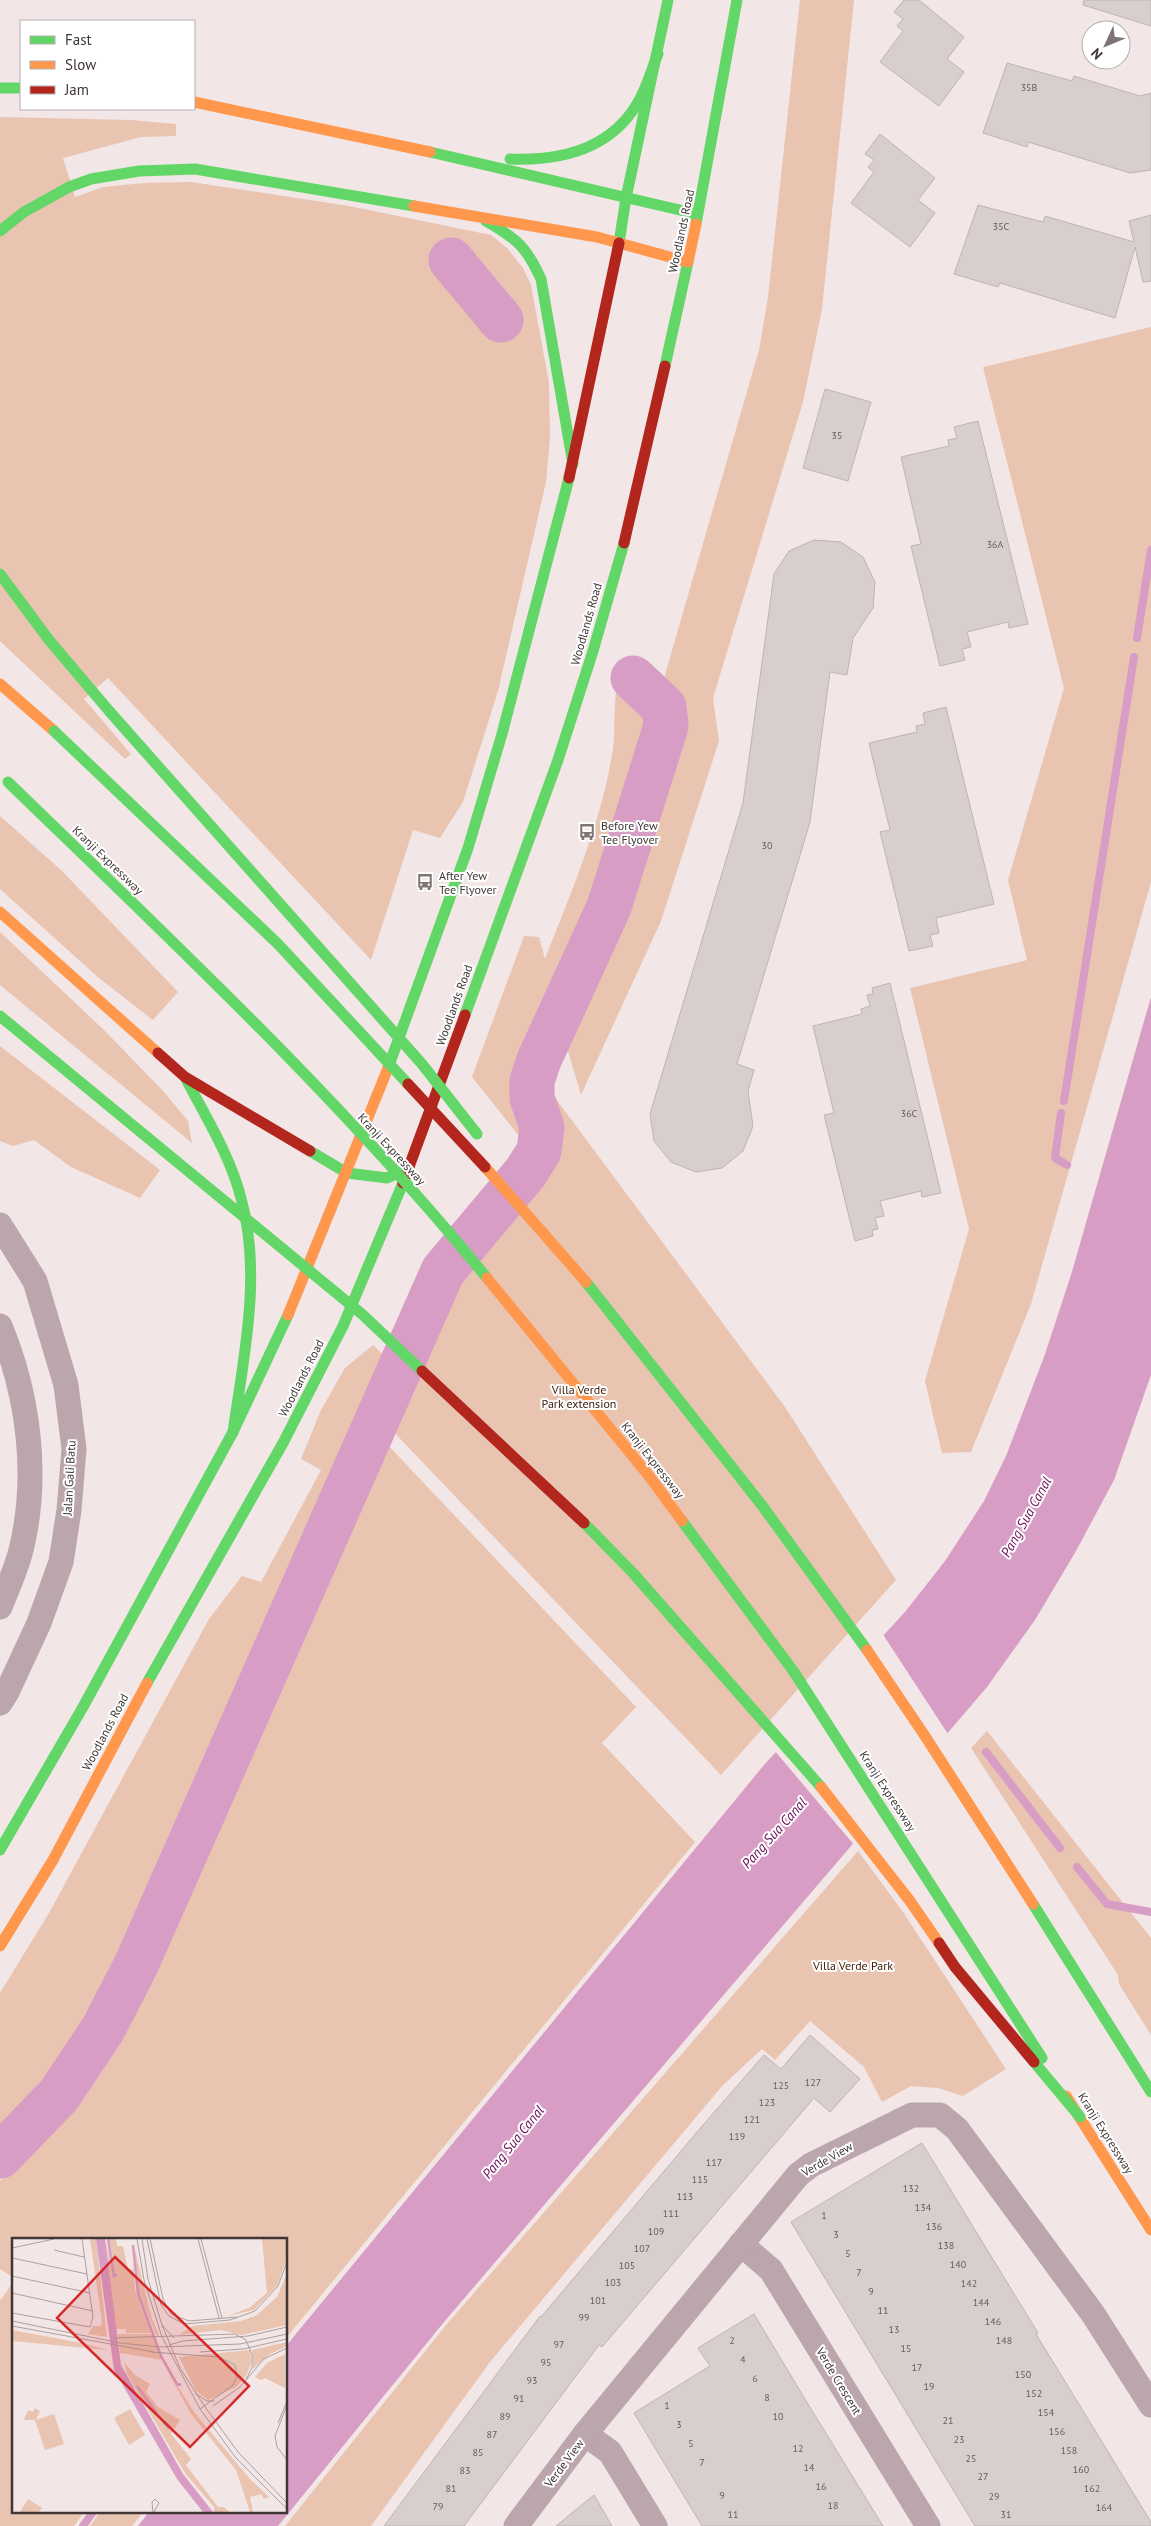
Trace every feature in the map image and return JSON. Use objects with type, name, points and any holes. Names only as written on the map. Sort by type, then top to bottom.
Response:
[{"type":"main road","points":[[0,1850],[92,1690],[233,1432],[292,1306],[380,1092],[468,848],[505,724],[573,464],[668,0]]},
{"type":"main road","name":"Woodlands Road","points":[[0,1946],[52,1860],[124,1724],[283,1443],[343,1326],[409,1168],[558,760],[593,651],[632,517],[704,185],[737,0]]},
{"type":"main road","points":[[444,154],[546,160],[579,152],[594,145],[612,132],[634,109],[658,54]]},
{"type":"main road","points":[[0,88],[20,88]]},
{"type":"main road","points":[[195,102],[444,154],[697,214]]},
{"type":"main road","points":[[0,231],[24,211],[59,190],[97,176],[145,169],[196,169],[597,237],[688,262]]},
{"type":"main road","points":[[476,215],[513,237],[530,255],[541,279],[549,314],[573,464]]},
{"type":"main road","points":[[0,574],[49,640],[110,712],[422,1064],[487,1147]]},
{"type":"main road","points":[[0,684],[54,731],[278,944],[474,1155],[586,1282],[654,1365],[829,1598],[924,1735],[1151,2092]]},
{"type":"main road","name":"Kranji Expressway","points":[[4,778],[211,979],[368,1142],[458,1241],[649,1476],[794,1672],[1151,2230]]},
{"type":"main road","points":[[0,912],[185,1077],[347,1173],[387,1178],[409,1168]]},
{"type":"main road","points":[[0,1016],[356,1309],[444,1388],[578,1517],[632,1573],[817,1782],[904,1893],[955,1967],[1080,2117]]},
{"type":"main road","points":[[185,1077],[230,1166],[243,1206],[251,1244],[251,1282],[233,1432]]},
{"type":"main road","points":[[510,1178],[586,1282]]},
{"type":"main road","points":[[292,1306],[303,1294],[322,1290],[339,1301],[343,1308],[343,1326]]},
{"type":"street","name":"Jalan Gali Batu","points":[[0,1225],[35,1281],[66,1385],[74,1449],[69,1510],[60,1562],[39,1623],[8,1692],[0,1703]]},
{"type":"street","points":[[0,1326],[9,1347],[22,1393],[29,1463],[29,1510],[21,1552],[0,1608]]},
{"type":"street","name":"Verde View","points":[[516,2526],[585,2434],[798,2175],[812,2165],[912,2115],[940,2115],[957,2129],[1093,2314],[1151,2405]]},
{"type":"street","name":"Verde Crescent","points":[[741,2244],[771,2270],[928,2526]]},
{"type":"street","points":[[585,2434],[610,2452],[655,2526]]},
{"type":"green space","points":[[800,0],[854,0],[822,309],[803,402],[713,698],[719,741],[661,921],[581,1095],[567,1048],[628,904],[681,739],[677,700],[662,685],[759,350],[768,297]]},
{"type":"green space","points":[[0,117],[131,120],[176,124],[176,136],[141,137],[63,158],[75,197],[103,187],[144,183],[191,182],[349,206],[491,235],[507,248],[523,268],[531,285],[549,383],[550,438],[546,482],[498,691],[463,802],[440,838],[413,830],[371,960],[108,678],[84,699],[131,754],[125,759],[0,641]]},
{"type":"green space","points":[[1151,327],[1151,882],[1031,1304],[971,1452],[942,1453],[925,1381],[969,1229],[910,988],[1027,960],[1008,880],[1064,688],[983,367]]},
{"type":"green space","points":[[617,689],[642,710],[653,723],[656,740],[600,904],[530,1057],[522,1083],[531,1130],[530,1150],[472,1077],[524,936],[539,937],[545,959],[585,855],[602,802],[608,776],[614,743]]},
{"type":"green space","points":[[0,816],[62,871],[178,992],[153,1020],[99,978],[0,889]]},
{"type":"green space","points":[[0,932],[106,1032],[164,1092],[188,1121],[192,1143],[0,985]]},
{"type":"green space","points":[[0,1046],[160,1170],[140,1198],[71,1167],[34,1140],[13,1146],[0,1141]]},
{"type":"green space","name":"Villa Verde Park extension","points":[[556,1099],[785,1407],[896,1580],[721,1775],[389,1427],[457,1278],[545,1178],[560,1150],[561,1129]]},
{"type":"green space","points":[[373,1345],[392,1363],[204,1783],[127,1962],[78,2053],[52,2087],[0,2140],[0,1993],[49,1913],[209,1619],[242,1576],[261,1582],[321,1470],[301,1459],[321,1410],[345,1368]]},
{"type":"green space","points":[[384,1441],[636,1707],[602,1743],[695,1842],[288,2336],[288,2238],[12,2238],[12,2277],[0,2269],[0,2181],[73,2106],[131,2023]]},
{"type":"green space","points":[[987,1731],[1151,1938],[1151,2035],[1119,1984],[1118,1975],[971,1748]]},
{"type":"green space","name":"Villa Verde Park","points":[[858,1851],[903,1912],[1006,2069],[963,2096],[938,2088],[911,2086],[882,2102],[864,2067],[810,2021],[775,2060],[762,2049],[723,2085],[490,2362],[371,2526],[285,2526],[447,2324]]},
{"type":"green space","points":[[12,2284],[12,2514],[83,2514],[74,2526],[0,2526],[0,2301]]},
{"type":"green space","points":[[99,2514],[141,2514],[132,2526],[90,2526]]},
{"type":"water","name":"Pang Sua Canal","points":[[1151,997],[1151,1375],[1114,1480],[1076,1551],[1035,1620],[987,1687],[444,2322],[288,2514],[288,2344],[764,1765],[905,1612],[945,1561],[984,1501],[1006,1456],[1044,1357],[1071,1275]]},
{"type":"water","points":[[147,2514],[288,2514],[278,2526],[138,2526]]},
{"type":"pier","points":[[882,1633],[948,1734],[855,1846],[774,1750]]},
{"type":"building","points":[[904,0],[919,0],[964,37],[947,59],[964,72],[939,106],[880,62],[903,31],[897,26],[903,19],[894,12]]},
{"type":"building","points":[[1084,0],[1151,0],[1151,26],[1083,5]]},
{"type":"building","points":[[1007,63],[1072,81],[1074,76],[1140,96],[1151,93],[1151,170],[1130,173],[1028,142],[1027,147],[983,133]]},
{"type":"building","points":[[880,134],[935,178],[918,200],[935,213],[910,247],[851,203],[874,172],[868,167],[874,160],[865,154]]},
{"type":"building","points":[[978,205],[1043,222],[1045,216],[1134,242],[1129,221],[1151,215],[1151,281],[1143,282],[1135,247],[1115,318],[1000,283],[998,287],[954,274]]},
{"type":"building","points":[[825,389],[871,402],[848,481],[803,468]]},
{"type":"building","points":[[978,421],[1028,624],[1009,628],[1008,622],[967,632],[971,647],[962,649],[965,660],[940,666],[911,546],[921,544],[901,457],[949,446],[948,440],[957,438],[954,427]]},
{"type":"building","points":[[814,540],[841,542],[863,557],[875,582],[873,608],[853,638],[847,675],[830,672],[810,822],[737,1064],[754,1070],[748,1091],[753,1126],[743,1151],[722,1168],[696,1172],[671,1162],[654,1141],[650,1114],[743,803],[774,574],[789,551]]},
{"type":"building","points":[[946,707],[994,904],[936,918],[939,933],[930,935],[933,946],[909,951],[880,832],[890,830],[869,743],[917,732],[916,726],[925,724],[923,713]]},
{"type":"building","points":[[890,983],[941,1193],[922,1197],[921,1191],[880,1201],[884,1216],[875,1218],[878,1229],[872,1230],[873,1236],[855,1241],[824,1115],[834,1113],[813,1026],[862,1014],[861,1009],[870,1006],[867,995],[873,994],[872,988]]},
{"type":"building","points":[[810,2035],[860,2079],[830,2112],[814,2098],[602,2347],[599,2345],[464,2526],[384,2526],[540,2316],[697,2132],[764,2055],[781,2069]]},
{"type":"building","points":[[922,2143],[1038,2333],[1036,2334],[1151,2522],[1151,2526],[975,2526],[791,2222]]},
{"type":"building","points":[[754,2314],[883,2526],[702,2526],[634,2413],[710,2366],[698,2348]]},
{"type":"building","points":[[594,2495],[612,2526],[556,2526]]},
{"type":"waterway","points":[[451,260],[501,320]]},
{"type":"waterway","points":[[1137,638],[1151,550]]},
{"type":"waterway","points":[[1064,1101],[1134,657]]},
{"type":"waterway","points":[[0,2156],[59,2095],[103,2029],[136,1965],[443,1271],[526,1172],[539,1151],[542,1127],[532,1098],[532,1081],[539,1060],[609,907],[666,726],[664,707],[633,678]]},
{"type":"waterway","points":[[1061,1113],[1055,1158],[1067,1165]]},
{"type":"waterway","points":[[986,1752],[1060,1848]]},
{"type":"waterway","points":[[1077,1867],[1107,1904],[1151,1912]]},
{"type":"waterway","points":[[83,2526],[92,2514]]},
{"type":"traffic: fast","points":[[619,243],[626,198],[668,0]]},
{"type":"traffic: fast","points":[[696,224],[737,0]]},
{"type":"traffic: fast","points":[[510,159],[547,158],[565,154],[598,142],[613,132],[637,104],[658,54]]},
{"type":"traffic: fast","points":[[0,88],[20,88]]},
{"type":"traffic: fast","points":[[430,152],[697,214]]},
{"type":"traffic: fast","points":[[0,231],[24,212],[69,187],[91,179],[139,171],[195,169],[414,206]]},
{"type":"traffic: fast","points":[[486,221],[520,244],[541,279],[573,464]]},
{"type":"traffic: fast","points":[[665,366],[688,262]]},
{"type":"traffic: fast","points":[[388,1068],[468,848],[502,734],[569,478]]},
{"type":"traffic: fast","points":[[465,1015],[558,760],[593,651],[624,543]]},
{"type":"traffic: fast","points":[[0,574],[49,640],[110,712]]},
{"type":"traffic: fast","points":[[110,712],[422,1064],[477,1134]]},
{"type":"traffic: fast","points":[[54,731],[278,944],[408,1084]]},
{"type":"traffic: fast","points":[[8,782],[194,962],[315,1085],[432,1212],[487,1278]]},
{"type":"traffic: fast","points":[[0,1016],[363,1315],[422,1371]]},
{"type":"traffic: fast","points":[[185,1077],[230,1166],[241,1198],[247,1227],[251,1285],[249,1315],[233,1432]]},
{"type":"traffic: fast","points":[[310,1151],[347,1173],[387,1178],[409,1168]]},
{"type":"traffic: fast","points":[[147,1683],[283,1443],[343,1326],[403,1183]]},
{"type":"traffic: fast","points":[[586,1282],[761,1504],[867,1650]]},
{"type":"traffic: fast","points":[[0,1850],[83,1707],[233,1432],[288,1315]]},
{"type":"traffic: fast","points":[[682,1521],[794,1672]]},
{"type":"traffic: fast","points":[[584,1523],[633,1573],[821,1787]]},
{"type":"traffic: fast","points":[[794,1672],[1042,2058]]},
{"type":"traffic: fast","points":[[1033,1904],[1151,2092]]},
{"type":"traffic: fast","points":[[1034,2062],[1080,2117]]},
{"type":"traffic: slow","points":[[195,102],[430,152]]},
{"type":"traffic: slow","points":[[414,206],[597,237],[688,262],[696,224]]},
{"type":"traffic: slow","points":[[0,684],[54,731]]},
{"type":"traffic: slow","points":[[0,912],[158,1053]]},
{"type":"traffic: slow","points":[[288,1315],[388,1068]]},
{"type":"traffic: slow","points":[[485,1167],[586,1282]]},
{"type":"traffic: slow","points":[[487,1278],[649,1476],[682,1521]]},
{"type":"traffic: slow","points":[[867,1650],[925,1736],[1033,1904]]},
{"type":"traffic: slow","points":[[0,1946],[53,1860],[147,1683]]},
{"type":"traffic: slow","points":[[821,1787],[910,1901],[939,1943]]},
{"type":"traffic: slow","points":[[1066,2096],[1151,2230]]},
{"type":"traffic: jam","points":[[569,478],[619,243]]},
{"type":"traffic: jam","points":[[624,543],[665,366]]},
{"type":"traffic: jam","points":[[403,1183],[465,1015]]},
{"type":"traffic: jam","points":[[158,1053],[185,1077],[310,1151]]},
{"type":"traffic: jam","points":[[408,1084],[485,1167]]},
{"type":"traffic: jam","points":[[422,1371],[584,1523]]},
{"type":"traffic: jam","points":[[939,1943],[955,1967],[1034,2062]]},
{"type":"place","name":"Before Yew Tee Flyover","points":[[587,832]]},
{"type":"place","name":"After Yew Tee Flyover","points":[[425,882]]}]
